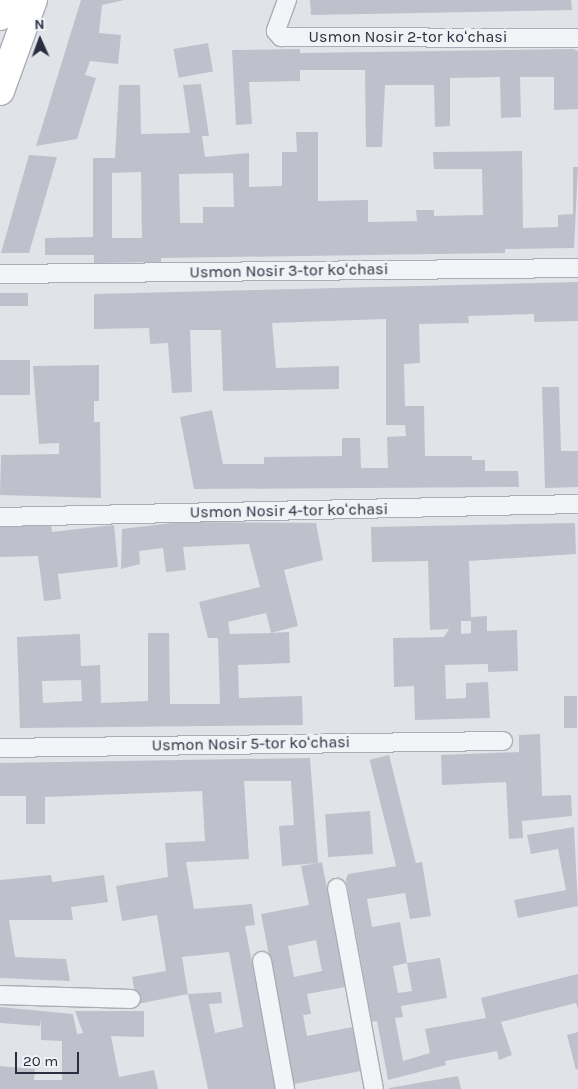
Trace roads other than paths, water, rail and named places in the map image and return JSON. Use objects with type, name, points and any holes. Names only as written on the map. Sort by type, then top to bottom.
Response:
[{"type":"main road","points":[[0,16],[6,0]]},
{"type":"main road","points":[[0,91],[33,0]]},
{"type":"street","name":"Usmon Nosir 2-tor koʻchasi","points":[[287,0],[276,31],[282,37],[578,38]]},
{"type":"street","name":"Usmon Nosir 3-tor koʻchasi","points":[[0,274],[578,268]]},
{"type":"street","name":"Usmon Nosir 4-tor koʻchasi","points":[[0,517],[578,504]]},
{"type":"street","name":"Usmon Nosir 5-tor koʻchasi","points":[[0,748],[503,741]]},
{"type":"street","points":[[337,888],[374,1089]]},
{"type":"street","points":[[262,961],[285,1089]]},
{"type":"street","points":[[0,995],[131,999]]}]
